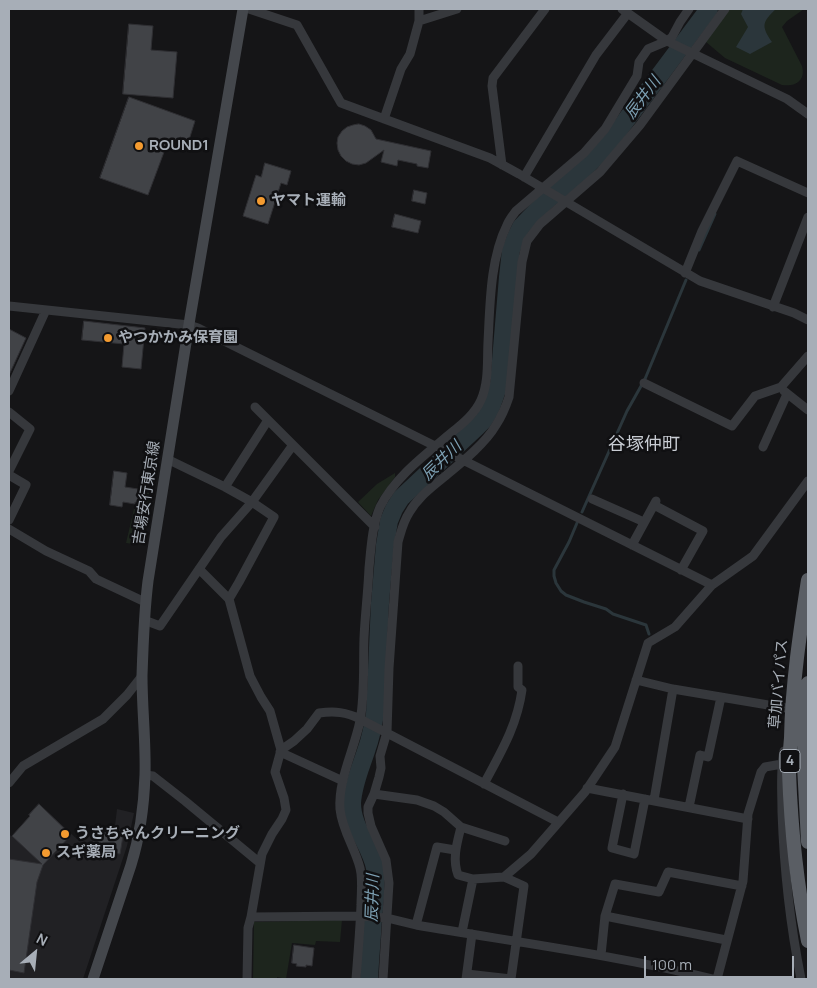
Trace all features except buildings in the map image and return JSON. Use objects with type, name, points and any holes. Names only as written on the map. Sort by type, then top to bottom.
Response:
[{"type":"highway","name":"草加バイパス","points":[[808,580],[797,650],[789,771],[793,833],[808,941]]},
{"type":"highway","name":"草加バイパス","points":[[808,683],[805,718],[808,842]]},
{"type":"main road","name":"吉場安行東京線","points":[[92,979],[131,865],[141,824],[145,775],[142,676],[145,602],[189,325],[243,9]]},
{"type":"street","points":[[249,9],[296,25],[342,103],[490,158],[700,281],[808,320]]},
{"type":"street","points":[[384,119],[401,69],[410,54],[419,21],[419,9]]},
{"type":"street","points":[[419,21],[457,9]]},
{"type":"street","points":[[502,165],[492,86],[493,78],[545,9]]},
{"type":"street","points":[[356,979],[362,916],[362,879],[360,868],[345,831],[340,812],[340,795],[362,720],[365,629],[372,541],[379,509],[389,491],[406,473],[438,447],[468,418],[481,400],[487,378],[492,285],[496,258],[508,222],[516,211],[584,153],[605,129],[638,76],[639,62],[648,49],[670,42],[689,9]]},
{"type":"street","points":[[383,979],[385,918],[389,882],[386,860],[371,826],[368,807],[374,794],[381,768],[380,756],[384,731],[398,542],[402,528],[408,513],[420,498],[461,459],[481,443],[496,427],[504,411],[509,397],[522,262],[527,241],[540,224],[563,201],[600,172],[640,125],[690,52],[725,9]]},
{"type":"street","points":[[524,177],[596,55],[625,11],[670,42],[787,99],[808,114]]},
{"type":"street","points":[[685,272],[702,231],[737,161],[808,193]]},
{"type":"street","points":[[773,307],[808,217]]},
{"type":"street","points":[[9,306],[189,325],[217,337],[712,585]]},
{"type":"street","points":[[9,391],[46,310]]},
{"type":"street","points":[[763,446],[784,390],[808,356]]},
{"type":"street","points":[[644,383],[732,426],[756,396],[784,390]]},
{"type":"street","points":[[784,390],[808,410]]},
{"type":"street","points":[[255,407],[375,527]]},
{"type":"street","points":[[9,412],[30,429],[9,473],[26,485],[9,520]]},
{"type":"street","points":[[226,487],[268,420]]},
{"type":"street","points":[[144,620],[160,626],[221,537],[252,502],[293,445]]},
{"type":"street","points":[[167,459],[226,487],[274,517],[228,599]]},
{"type":"street","points":[[504,877],[531,854],[587,788],[614,748],[648,643],[675,627],[712,585],[753,556],[808,481]]},
{"type":"street","points":[[592,499],[644,522]]},
{"type":"street","points":[[632,545],[655,502],[703,531],[681,570]]},
{"type":"street","points":[[9,529],[89,571],[96,579],[145,602]]},
{"type":"street","points":[[199,569],[228,599],[250,676],[270,711],[280,751],[275,772],[286,810],[262,854],[248,928],[247,979]]},
{"type":"street","points":[[484,784],[518,713],[522,690],[518,687],[518,666]]},
{"type":"street","points":[[9,783],[23,766],[103,719],[127,695],[142,676]]},
{"type":"street","points":[[636,680],[792,713],[781,774],[783,834],[793,939],[801,979]]},
{"type":"street","points":[[623,794],[612,848],[634,854],[649,799],[673,689]]},
{"type":"street","points":[[689,807],[700,755],[708,757],[721,697]]},
{"type":"street","points":[[280,751],[307,729],[319,713],[333,711],[353,716],[558,822]]},
{"type":"street","points":[[280,751],[343,781]]},
{"type":"street","points":[[251,917],[362,916],[385,918],[416,925],[600,955],[715,979],[724,954],[726,940],[742,886],[748,818],[761,772],[765,767],[782,764]]},
{"type":"street","points":[[145,775],[153,776],[169,788],[260,863]]},
{"type":"street","points":[[587,788],[748,818]]},
{"type":"street","points":[[374,794],[417,800],[434,806],[461,827],[506,841]]},
{"type":"street","points":[[461,827],[456,850],[455,866],[458,875],[473,879],[504,877],[524,886],[511,979],[466,977],[472,934]]},
{"type":"street","points":[[416,925],[437,847],[456,850]]},
{"type":"street","points":[[600,955],[605,916],[615,884],[659,892],[668,872],[742,886]]},
{"type":"street","points":[[462,932],[473,879]]},
{"type":"street","points":[[605,916],[726,940]]},
{"type":"shaded area","points":[[728,9],[804,9],[782,27],[802,66],[802,76],[798,82],[791,85],[782,85],[725,58],[706,42]]},
{"type":"shaded area","points":[[743,9],[776,9],[768,17],[765,24],[766,32],[772,42],[750,54],[736,47],[748,27],[741,14]]},
{"type":"shaded area","points":[[395,473],[395,477],[378,500],[371,516],[358,502],[377,484]]},
{"type":"shaded area","points":[[141,492],[151,493],[141,545],[126,543],[134,509],[139,509]]},
{"type":"shaded area","points":[[39,804],[77,839],[84,840],[96,831],[114,834],[117,809],[134,813],[127,846],[83,979],[9,979],[9,835],[12,836]]},
{"type":"shaded area","points":[[367,911],[379,912],[375,979],[363,979]]},
{"type":"shaded area","points":[[342,920],[340,942],[316,941],[315,945],[292,943],[286,979],[277,977],[277,979],[253,979],[254,922]]},
{"type":"waterway","name":"辰井川","points":[[369,979],[376,893],[375,868],[370,852],[355,821],[352,803],[356,782],[370,740],[375,714],[380,603],[389,521],[401,498],[477,427],[490,410],[499,384],[511,250],[521,227],[545,202],[583,170],[606,147],[709,9]]},
{"type":"waterway","points":[[699,250],[715,214]]},
{"type":"waterway","points":[[582,512],[627,411],[645,379],[686,280]]},
{"type":"waterway","points":[[577,523],[554,570],[556,583],[561,591],[566,595],[606,609],[613,614],[646,625],[649,634]]},
{"type":"place","name":"ROUND1","points":[[139,146]]},
{"type":"place","name":"ヤマト運輸","points":[[261,201]]},
{"type":"place","name":"やつかかみ保育園","points":[[108,338]]},
{"type":"place","name":"うさちゃんクリーニング","points":[[65,834]]},
{"type":"place","name":"スギ薬局","points":[[46,853]]},
{"type":"district","name":"谷塚仲町","points":[[644,445]]}]
